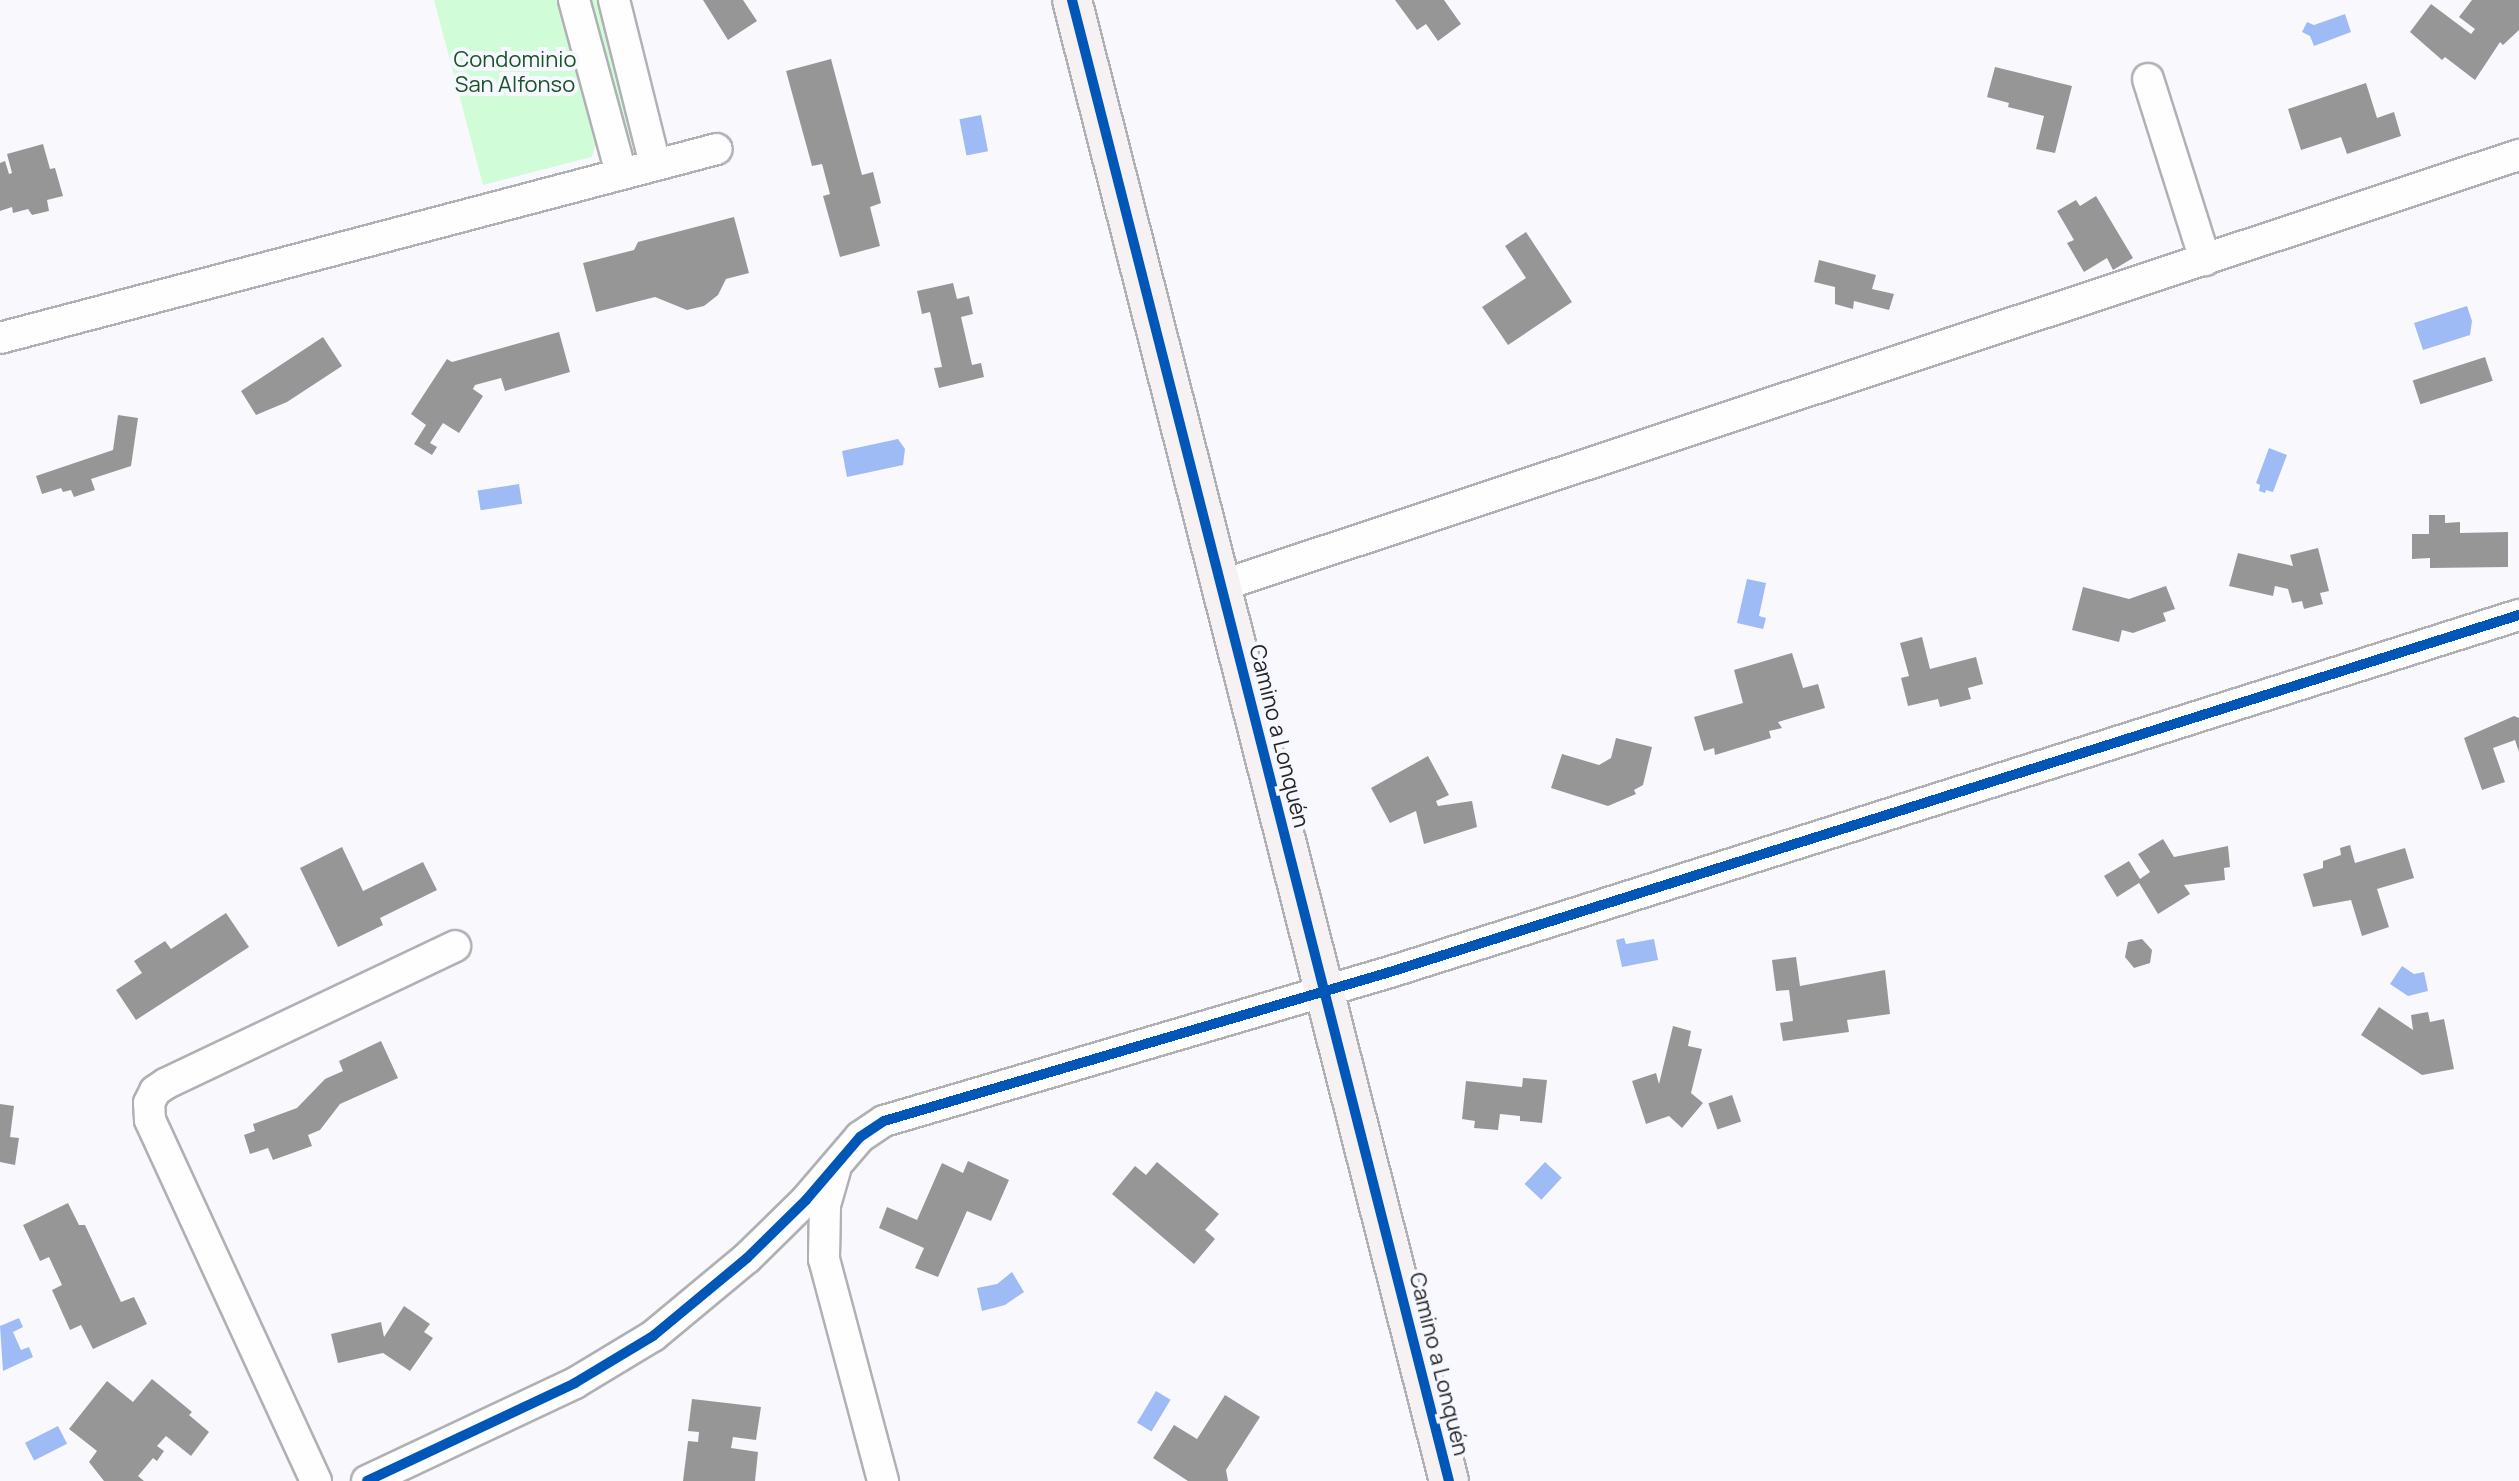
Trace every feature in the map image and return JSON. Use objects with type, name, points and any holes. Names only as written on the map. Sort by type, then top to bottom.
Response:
[{"type":"main road","name":"Camino a Lonquén","points":[[1072,0],[1449,1481]]},
{"type":"street","points":[[574,0],[621,173]]},
{"type":"street","points":[[614,0],[655,164]]},
{"type":"street","points":[[2148,79],[2205,260]]},
{"type":"street","points":[[0,338],[717,149]]},
{"type":"street","points":[[1220,586],[2519,155]]},
{"type":"street","points":[[367,1481],[575,1383],[653,1336],[780,1227],[860,1137],[900,1115],[1324,991],[2519,615]]},
{"type":"street","points":[[316,1481],[150,1120],[149,1103],[155,1091],[167,1083],[455,946]]},
{"type":"street","points":[[836,1164],[825,1206],[824,1259],[883,1481]]},
{"type":"green space","name":"Condominio San Alfonso","points":[[434,0],[558,0],[596,143],[592,157],[483,185]]},
{"type":"green space","points":[[581,0],[606,0],[633,138],[629,140],[623,141]]},
{"type":"water","points":[[2345,14],[2351,32],[2314,46],[2310,36],[2302,32],[2307,22],[2314,25]]},
{"type":"water","points":[[981,115],[988,151],[966,156],[959,119]]},
{"type":"water","points":[[2467,306],[2472,321],[2470,335],[2423,350],[2414,323]]},
{"type":"water","points":[[898,439],[905,449],[903,465],[847,477],[842,451]]},
{"type":"water","points":[[2269,448],[2287,455],[2273,492],[2266,490],[2265,493],[2259,491],[2260,485],[2256,483]]},
{"type":"water","points":[[519,484],[522,504],[481,510],[478,491]]},
{"type":"water","points":[[1747,579],[1766,583],[1759,616],[1766,618],[1763,629],[1737,623]]},
{"type":"water","points":[[1624,938],[1626,944],[1654,939],[1658,960],[1622,967],[1616,940]]},
{"type":"water","points":[[2402,966],[2414,974],[2424,972],[2428,991],[2408,996],[2390,984]]},
{"type":"water","points":[[1545,1162],[1562,1178],[1541,1200],[1525,1184]]},
{"type":"water","points":[[1012,1272],[1024,1292],[1005,1305],[982,1311],[977,1288],[997,1284]]},
{"type":"water","points":[[19,1318],[23,1327],[13,1332],[21,1350],[29,1347],[33,1357],[3,1371],[0,1326]]},
{"type":"water","points":[[1156,1391],[1171,1400],[1152,1431],[1137,1423]]},
{"type":"water","points":[[58,1426],[67,1444],[34,1461],[25,1443]]},
{"type":"building","points":[[703,0],[743,0],[757,21],[728,40]]},
{"type":"building","points":[[1395,0],[1444,0],[1461,24],[1438,41],[1426,24],[1417,30]]},
{"type":"building","points":[[2472,0],[2519,0],[2519,30],[2503,45],[2500,42],[2475,80],[2445,57],[2442,60],[2410,32],[2431,4],[2471,34],[2475,29],[2459,17]]},
{"type":"building","points":[[831,59],[862,175],[873,172],[881,203],[870,207],[880,246],[840,257],[823,196],[830,194],[822,164],[812,166],[786,71]]},
{"type":"building","points":[[1995,67],[2072,86],[2055,153],[2036,149],[2044,116],[2008,107],[2009,103],[1987,97]]},
{"type":"building","points":[[2366,83],[2377,118],[2394,112],[2401,136],[2347,154],[2341,137],[2301,150],[2288,109]]},
{"type":"building","points":[[43,144],[50,169],[55,168],[63,196],[47,200],[49,211],[32,215],[28,209],[13,213],[12,207],[0,211],[0,163],[5,161],[9,174],[12,173],[7,154]]},
{"type":"building","points":[[2096,196],[2133,258],[2113,270],[2107,258],[2084,272],[2067,243],[2074,240],[2057,211],[2076,200],[2080,206]]},
{"type":"building","points":[[734,217],[749,273],[726,279],[718,295],[704,306],[687,310],[655,297],[596,312],[583,263],[634,250],[638,242]]},
{"type":"building","points":[[1526,232],[1572,302],[1508,345],[1482,307],[1526,278],[1505,246]]},
{"type":"building","points":[[1819,260],[1876,275],[1872,289],[1894,294],[1889,310],[1854,301],[1853,309],[1835,304],[1835,287],[1814,282]]},
{"type":"building","points":[[953,283],[957,299],[969,296],[973,314],[961,317],[972,365],[981,363],[984,377],[939,388],[934,368],[942,367],[930,312],[922,314],[917,291]]},
{"type":"building","points":[[559,332],[570,372],[505,391],[501,378],[475,385],[473,389],[483,396],[459,433],[443,423],[430,443],[437,447],[432,455],[414,444],[426,425],[411,414],[447,359],[452,362]]},
{"type":"building","points":[[323,337],[342,366],[287,402],[256,415],[241,391]]},
{"type":"building","points":[[2485,357],[2493,381],[2420,404],[2413,380]]},
{"type":"building","points":[[118,415],[138,418],[131,466],[91,479],[95,490],[74,497],[71,490],[63,492],[61,488],[42,494],[36,476],[113,450]]},
{"type":"building","points":[[2429,515],[2445,515],[2445,523],[2460,522],[2460,533],[2508,532],[2508,567],[2430,568],[2430,558],[2412,559],[2412,534],[2429,534]]},
{"type":"building","points":[[2318,548],[2329,591],[2320,593],[2323,604],[2304,609],[2302,601],[2292,603],[2288,589],[2275,586],[2273,596],[2229,586],[2238,553],[2293,566],[2290,555]]},
{"type":"building","points":[[2166,586],[2175,609],[2163,613],[2166,621],[2133,633],[2122,630],[2119,642],[2072,630],[2083,587],[2129,599]]},
{"type":"building","points":[[1922,637],[1930,669],[1976,657],[1983,684],[1968,688],[1971,699],[1940,707],[1938,699],[1908,706],[1901,678],[1909,676],[1900,643]]},
{"type":"building","points":[[1792,653],[1803,688],[1818,684],[1825,708],[1778,722],[1782,728],[1769,731],[1771,738],[1715,755],[1714,748],[1704,751],[1694,717],[1743,703],[1734,670]]},
{"type":"building","points":[[2514,716],[2519,718],[2519,752],[2515,740],[2493,748],[2505,782],[2482,790],[2464,738]]},
{"type":"building","points":[[1616,738],[1652,747],[1643,785],[1634,790],[1636,794],[1608,806],[1551,788],[1562,754],[1599,765],[1611,758]]},
{"type":"building","points":[[1428,756],[1449,795],[1436,801],[1438,806],[1472,801],[1477,827],[1424,844],[1416,811],[1390,823],[1371,788]]},
{"type":"building","points":[[2163,839],[2174,857],[2228,846],[2230,867],[2224,868],[2225,880],[2184,885],[2190,894],[2158,914],[2139,883],[2117,897],[2104,876],[2129,861],[2140,879],[2150,872],[2138,854]]},
{"type":"building","points":[[2350,845],[2355,863],[2405,848],[2414,878],[2377,889],[2389,927],[2362,936],[2351,900],[2313,907],[2303,874],[2323,868],[2323,861],[2341,855],[2340,848]]},
{"type":"building","points":[[342,847],[363,891],[423,862],[437,890],[380,918],[383,925],[338,947],[300,868]]},
{"type":"building","points":[[226,913],[249,947],[136,1020],[116,990],[142,973],[134,961],[165,941],[171,949]]},
{"type":"building","points":[[2142,939],[2152,950],[2150,963],[2134,968],[2125,957],[2128,942]]},
{"type":"building","points":[[1796,957],[1800,986],[1885,970],[1890,1014],[1847,1020],[1849,1032],[1783,1041],[1780,1023],[1793,1021],[1789,990],[1776,991],[1772,960]]},
{"type":"building","points":[[2379,1007],[2413,1030],[2411,1015],[2428,1012],[2430,1022],[2444,1019],[2454,1069],[2422,1075],[2361,1035]]},
{"type":"building","points":[[1673,1026],[1691,1031],[1688,1046],[1702,1049],[1691,1093],[1703,1103],[1682,1128],[1669,1116],[1646,1124],[1632,1081],[1656,1073],[1659,1084]]},
{"type":"building","points":[[381,1041],[398,1078],[340,1104],[320,1130],[308,1135],[312,1146],[273,1160],[268,1148],[250,1154],[244,1135],[255,1131],[253,1124],[297,1108],[325,1079],[343,1071],[339,1061]]},
{"type":"building","points":[[1523,1078],[1547,1080],[1542,1123],[1520,1121],[1520,1116],[1500,1114],[1498,1130],[1474,1128],[1475,1121],[1462,1119],[1466,1081],[1522,1087]]},
{"type":"building","points":[[1732,1095],[1741,1121],[1717,1130],[1708,1103]]},
{"type":"building","points":[[0,1104],[14,1106],[10,1137],[19,1138],[15,1165],[0,1162]]},
{"type":"building","points":[[968,1161],[1009,1180],[991,1221],[967,1211],[938,1277],[915,1268],[924,1248],[879,1228],[887,1207],[917,1220],[942,1163],[963,1173]]},
{"type":"building","points":[[1157,1162],[1219,1214],[1205,1230],[1215,1239],[1194,1264],[1112,1194],[1135,1166],[1146,1175]]},
{"type":"building","points":[[68,1203],[79,1225],[85,1225],[121,1302],[134,1297],[147,1324],[93,1349],[81,1325],[70,1330],[52,1290],[62,1285],[49,1257],[40,1261],[23,1225]]},
{"type":"building","points":[[404,1306],[430,1324],[424,1332],[433,1338],[410,1371],[383,1353],[338,1363],[331,1334],[381,1322],[384,1337]]},
{"type":"building","points":[[152,1379],[192,1412],[189,1415],[209,1432],[191,1456],[166,1436],[157,1446],[164,1451],[157,1461],[153,1458],[138,1476],[144,1481],[104,1481],[89,1462],[97,1451],[69,1429],[107,1381],[133,1402]]},
{"type":"building","points":[[1225,1395],[1260,1417],[1226,1470],[1228,1481],[1188,1481],[1153,1458],[1174,1425],[1197,1439]]},
{"type":"building","points":[[692,1399],[761,1407],[756,1440],[733,1437],[731,1448],[758,1452],[755,1481],[683,1481],[688,1441],[698,1442],[699,1432],[688,1431]]},
{"type":"cycle path","points":[[1072,0],[1449,1481]]},
{"type":"cycle path","points":[[367,1481],[575,1383],[653,1336],[747,1258],[806,1200],[860,1137],[884,1121],[1390,972],[2519,615]]}]
